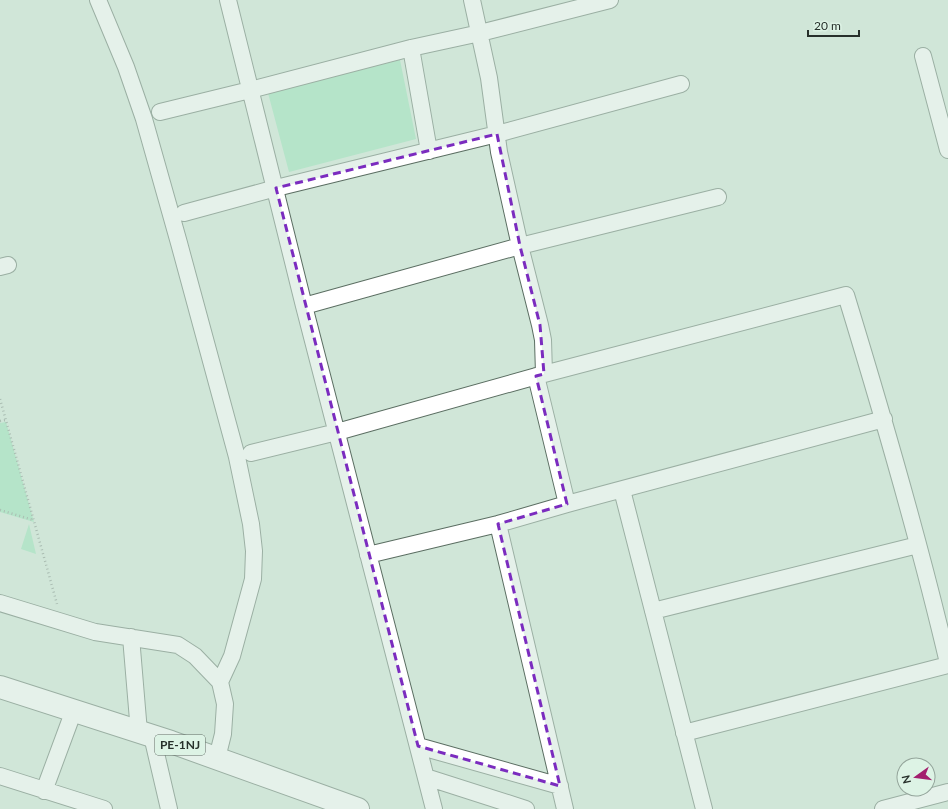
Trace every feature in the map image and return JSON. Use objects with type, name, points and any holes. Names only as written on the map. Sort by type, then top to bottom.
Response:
[{"type":"highway","name":"PE-1NJ","points":[[0,687],[217,758],[324,803],[358,809]]},
{"type":"street","points":[[98,0],[126,67],[144,119],[238,457],[248,505],[254,551],[253,580],[232,656],[220,682]]},
{"type":"street","points":[[228,0],[276,188],[304,306],[434,809]]},
{"type":"street","points":[[472,0],[490,78],[499,152],[543,340],[540,375],[567,504]]},
{"type":"street","points":[[160,112],[411,48],[480,33],[610,0]]},
{"type":"street","points":[[411,48],[429,151]]},
{"type":"street","points":[[922,56],[948,150]]},
{"type":"street","points":[[184,212],[497,134],[681,84]]},
{"type":"street","points":[[304,306],[520,246],[718,197]]},
{"type":"street","points":[[251,453],[337,432],[540,375],[846,294],[884,419],[946,644],[948,664],[684,733]]},
{"type":"street","points":[[368,555],[498,524],[884,419]]},
{"type":"street","points":[[622,490],[704,809]]},
{"type":"street","points":[[498,524],[565,809]]},
{"type":"street","points":[[653,611],[918,545]]},
{"type":"street","points":[[0,603],[95,632],[178,644],[195,656],[220,682],[225,704],[223,734],[217,758]]},
{"type":"street","points":[[131,637],[146,734],[169,809]]},
{"type":"street","points":[[44,791],[74,710]]},
{"type":"street","points":[[418,746],[560,786]]},
{"type":"street","points":[[0,776],[104,809]]},
{"type":"street","points":[[426,777],[526,809]]},
{"type":"street","points":[[883,809],[948,792]]},
{"type":"path","points":[[0,398],[62,622]]},
{"type":"path","points":[[0,421],[6,420]]},
{"type":"path","points":[[0,510],[34,520]]},
{"type":"highlighted area","points":[[497,134],[520,246],[540,325],[544,374],[536,376],[567,504],[498,524],[560,786],[418,746],[276,188]]},
{"type":"green space","points":[[400,60],[416,139],[289,172],[268,93]]},
{"type":"green space","points":[[6,422],[34,522],[0,512],[0,423]]},
{"type":"green space","points":[[29,524],[36,554],[21,549]]}]
